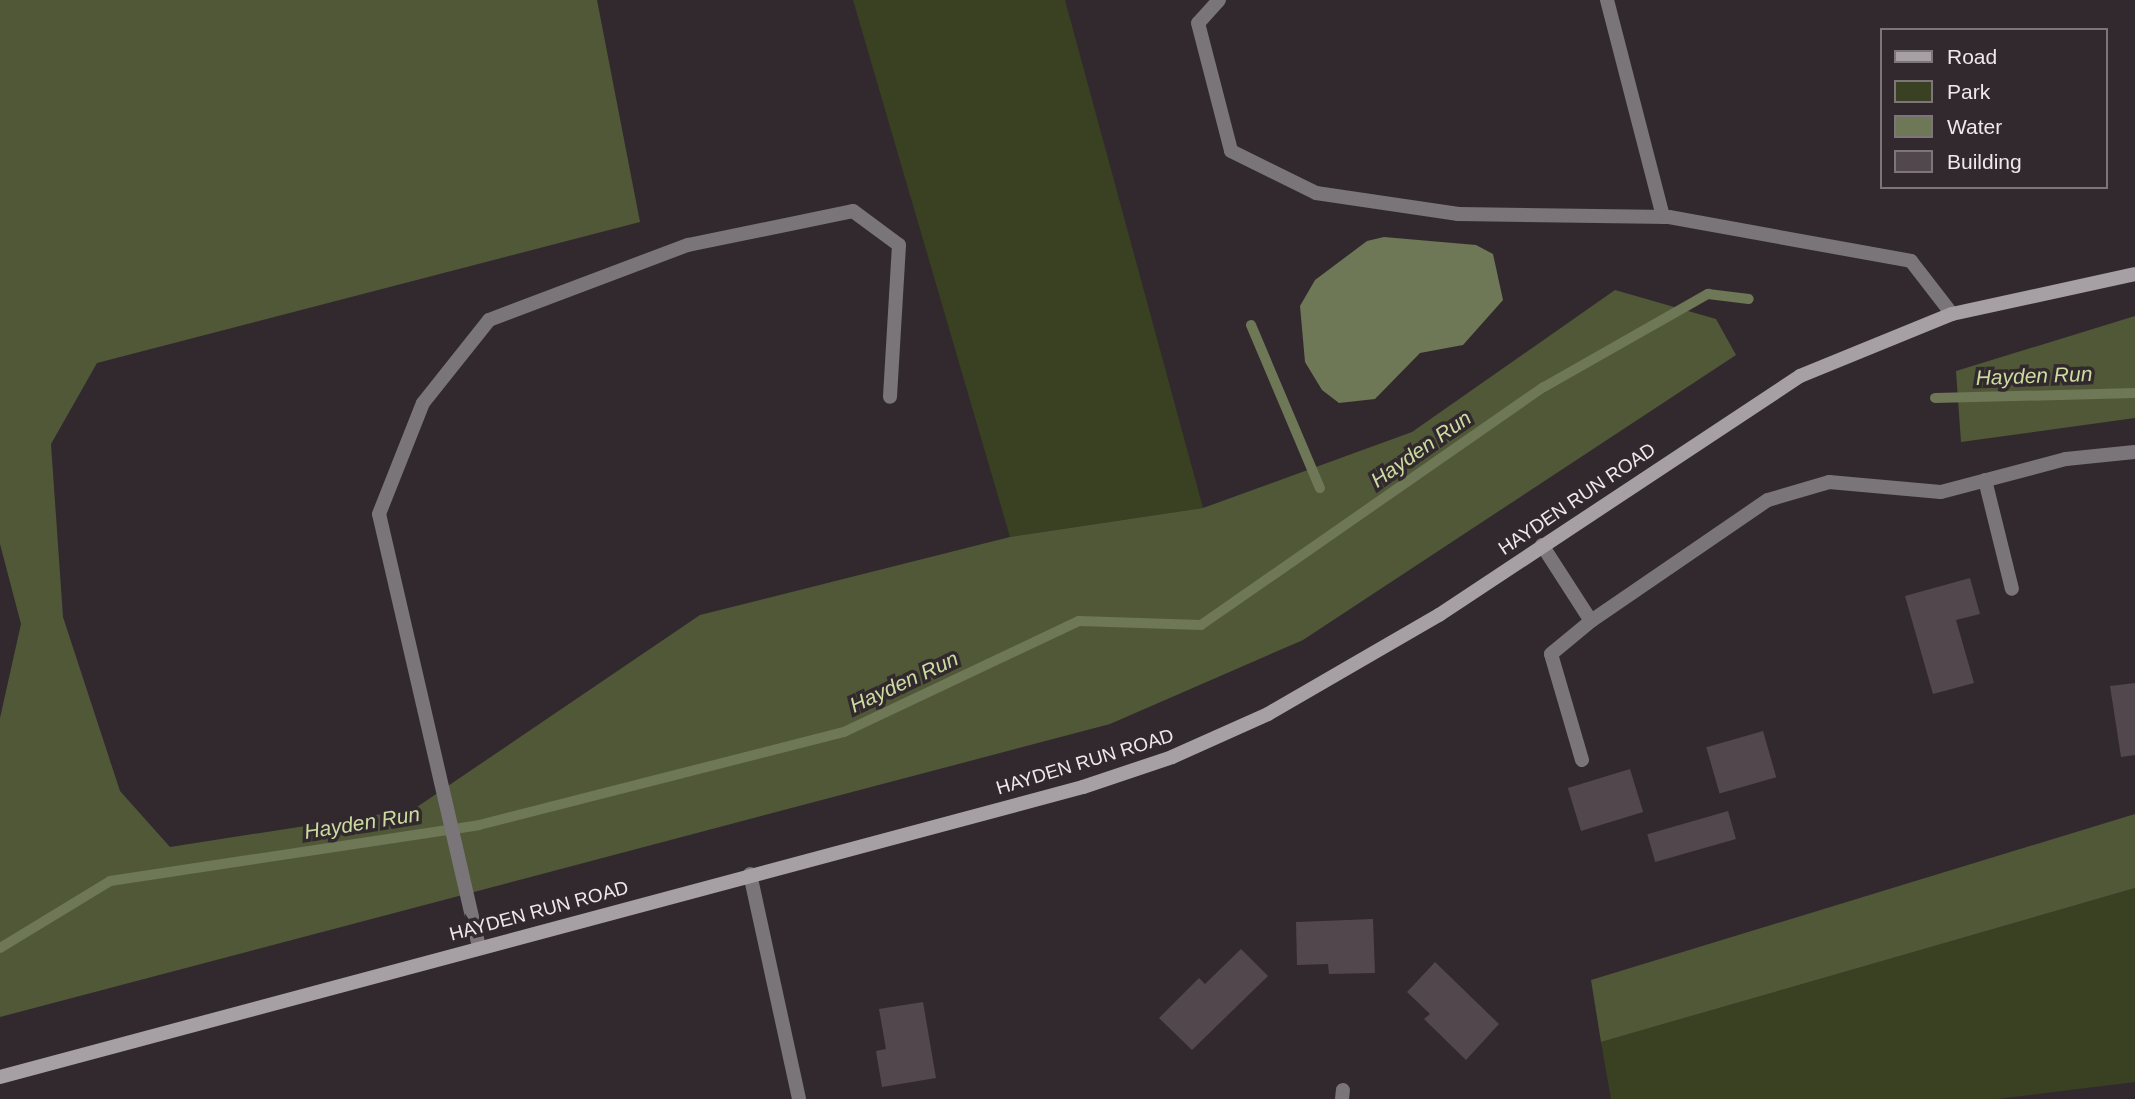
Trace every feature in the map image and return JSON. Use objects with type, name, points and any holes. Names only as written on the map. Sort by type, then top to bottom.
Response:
[{"type":"main road","name":"HAYDEN RUN ROAD","points":[[0,1077],[1171,757],[1268,714],[1439,615],[1801,376],[1952,314],[2135,274]]},
{"type":"street","points":[[1219,0],[1198,23],[1231,151],[1316,193],[1458,214],[1662,217],[1911,261],[1952,314]]},
{"type":"street","points":[[1607,0],[1662,217]]},
{"type":"street","points":[[479,947],[379,514],[423,403],[489,320],[688,245],[853,212],[899,245],[890,397]]},
{"type":"street","points":[[1582,760],[1551,654],[1591,621],[1768,500],[1829,482],[1941,492],[2066,459],[2135,452]]},
{"type":"street","points":[[1985,480],[2012,589]]},
{"type":"street","points":[[1542,545],[1591,621]]},
{"type":"street","points":[[750,874],[799,1099]]},
{"type":"green space","points":[[853,0],[1065,0],[1203,508],[1010,537]]},
{"type":"green space","points":[[2135,888],[2135,1082],[1998,1099],[1611,1099],[1601,1042]]},
{"type":"shaded area","points":[[0,0],[597,0],[640,222],[97,363],[51,444],[63,617],[120,791],[170,847],[414,809],[700,615],[1010,537],[1203,508],[1412,432],[1615,290],[1716,319],[1736,355],[1303,640],[1110,724],[0,1017],[0,718],[21,624],[0,544]]},
{"type":"shaded area","points":[[2135,316],[2135,418],[1961,442],[1956,371]]},
{"type":"shaded area","points":[[2135,814],[2135,888],[1601,1042],[1591,980]]},
{"type":"water","points":[[1384,237],[1476,245],[1493,254],[1503,300],[1463,345],[1420,353],[1375,399],[1339,403],[1322,390],[1305,362],[1300,306],[1315,280],[1367,241]]},
{"type":"building","points":[[1970,578],[1980,614],[1956,620],[1974,683],[1933,694],[1905,596]]},
{"type":"building","points":[[2135,683],[2135,755],[2121,757],[2110,686]]},
{"type":"building","points":[[1763,731],[1776,777],[1720,793],[1706,747]]},
{"type":"building","points":[[1630,769],[1643,812],[1581,831],[1568,788]]},
{"type":"building","points":[[1728,811],[1736,839],[1655,862],[1647,834]]},
{"type":"building","points":[[1373,919],[1375,973],[1329,974],[1328,964],[1297,965],[1296,922]]},
{"type":"building","points":[[1241,949],[1268,976],[1192,1050],[1159,1018],[1199,978],[1205,984]]},
{"type":"building","points":[[1435,962],[1499,1024],[1466,1060],[1424,1019],[1430,1014],[1407,992]]},
{"type":"building","points":[[923,1002],[936,1078],[882,1087],[876,1051],[886,1049],[879,1009]]},
{"type":"waterway","name":"Hayden Run","points":[[0,948],[110,881],[479,825],[844,732],[1079,621],[1201,625],[1544,387],[1708,294],[1749,299]]},
{"type":"waterway","points":[[1251,325],[1320,488]]},
{"type":"waterway","name":"Hayden Run","points":[[1935,398],[2135,393]]}]
